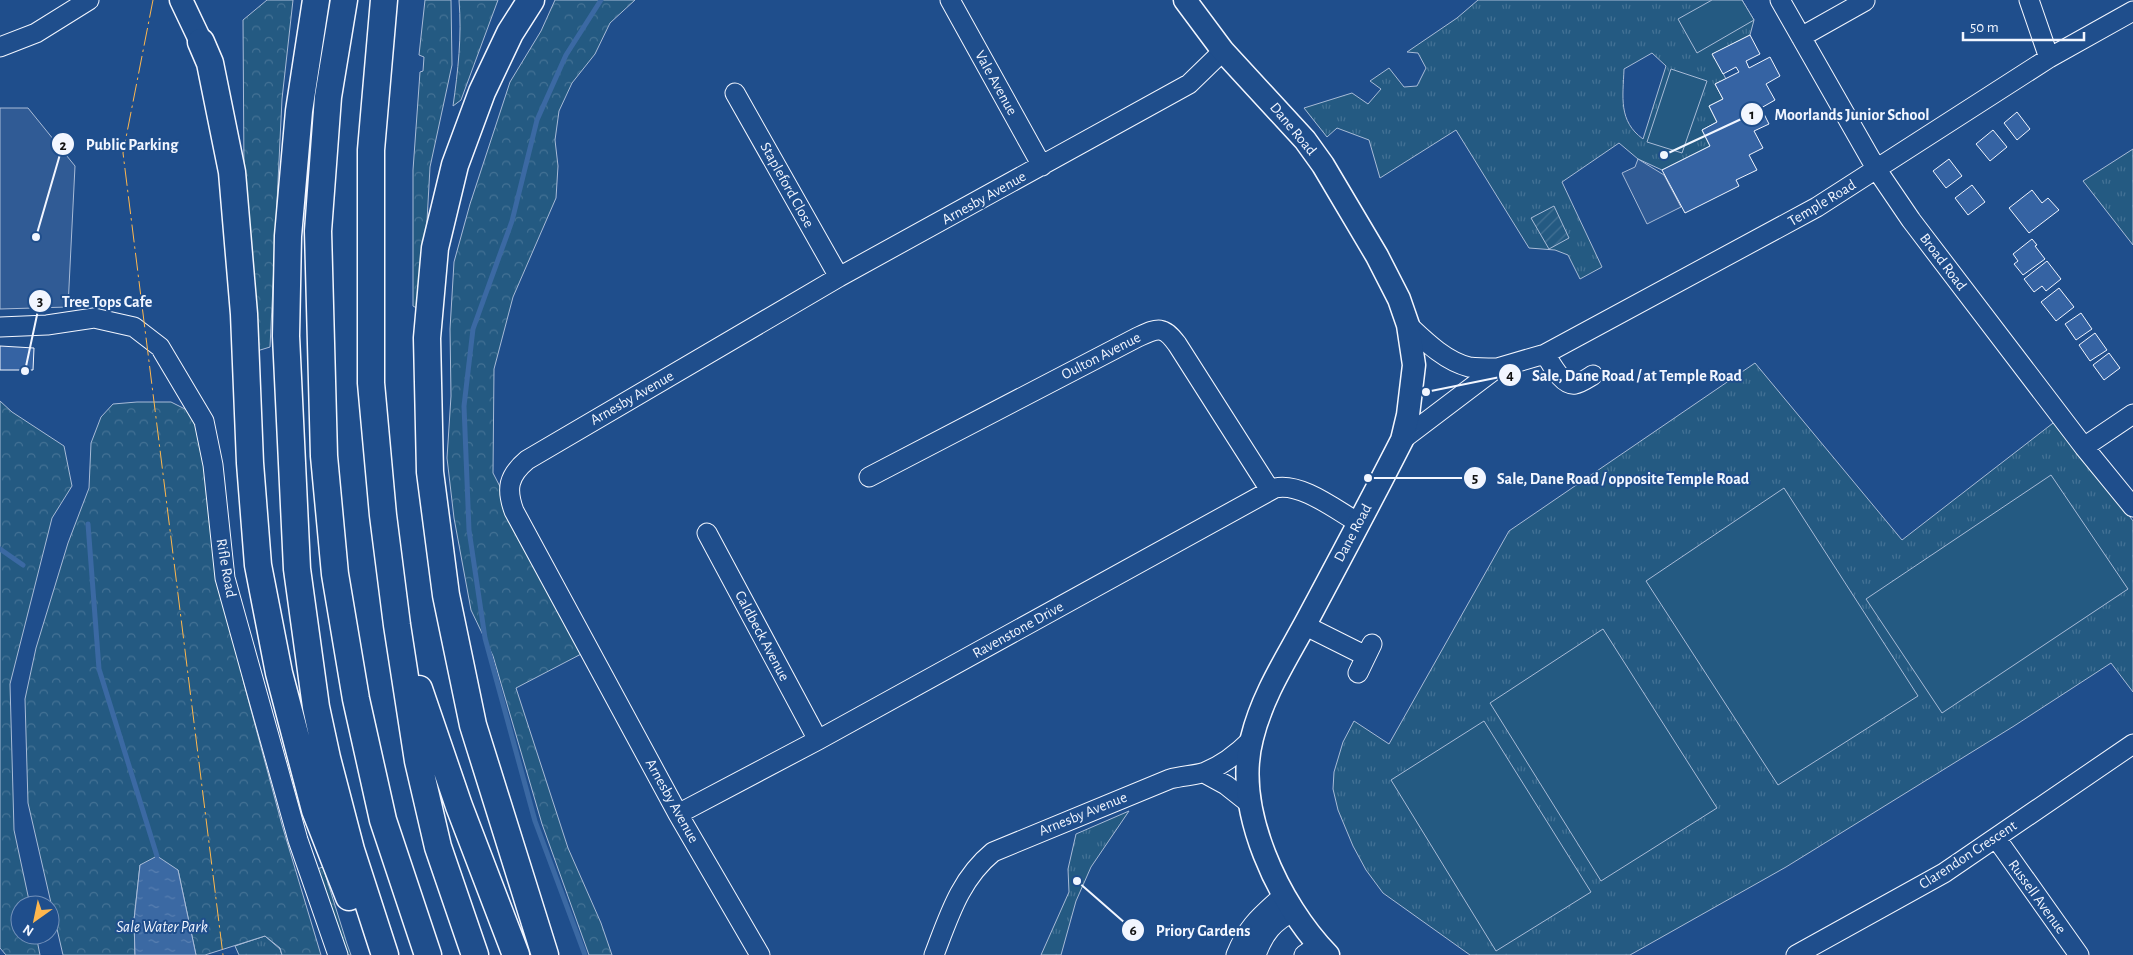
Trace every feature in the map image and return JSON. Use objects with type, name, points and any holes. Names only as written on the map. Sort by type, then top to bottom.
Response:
[{"type":"highway","points":[[316,0],[300,111],[288,236],[286,336],[296,569],[316,707],[327,758],[351,850],[385,955]]},
{"type":"highway","points":[[344,0],[328,97],[318,231],[324,456],[336,574],[354,689],[383,820],[428,955]]},
{"type":"highway","points":[[384,0],[371,150],[371,383],[383,515],[397,625],[423,780],[438,847],[475,955]]},
{"type":"highway","points":[[530,0],[510,33],[486,84],[455,165],[435,248],[427,338],[430,472],[446,595],[472,725],[545,955]]},
{"type":"highway","points":[[201,42],[210,63],[232,172],[244,314],[250,463],[258,565],[279,673],[315,810],[374,955]]},
{"type":"highway","points":[[320,299],[306,418],[315,593],[342,810]]},
{"type":"highway","points":[[397,625],[459,806],[516,955]]},
{"type":"main road","points":[[181,0],[201,42]]},
{"type":"main road","points":[[192,0],[198,0]]},
{"type":"main road","name":"Dane Road","points":[[1185,0],[1224,51],[1305,140],[1323,164],[1399,299],[1408,325],[1414,365],[1408,415],[1402,440],[1272,682],[1251,740],[1248,772],[1250,804],[1256,833],[1267,862],[1317,952]]},
{"type":"street","points":[[0,47],[36,33],[89,0]]},
{"type":"street","name":"Vale Avenue","points":[[950,0],[1042,166]]},
{"type":"street","name":"Broad Road","points":[[1780,0],[1877,170],[1917,228],[2084,447],[2133,507]]},
{"type":"street","points":[[2029,0],[2049,58]]},
{"type":"street","points":[[1801,38],[1865,3]]},
{"type":"street","name":"Temple Road","points":[[1408,325],[1432,347],[1469,367],[1496,368],[1545,354],[1817,207],[2049,58],[2133,11]]},
{"type":"street","name":"Arnesby Avenue","points":[[760,955],[678,814],[514,512],[509,497],[509,485],[520,466],[527,460],[839,277],[1189,84],[1224,51]]},
{"type":"street","name":"Stapleford Close","points":[[735,92],[839,277]]},
{"type":"street","name":"Rifle Road","points":[[0,327],[47,325],[94,318],[134,327],[160,347],[204,422],[213,465],[225,578],[298,840],[338,955]]},
{"type":"street","name":"Oulton Avenue","points":[[869,477],[1138,337],[1156,330],[1163,330],[1169,333],[1177,344],[1270,490]]},
{"type":"street","points":[[1545,354],[1560,377],[1568,383],[1574,384],[1593,375]]},
{"type":"street","name":"Temple Road","points":[[1402,440],[1496,368]]},
{"type":"street","points":[[2084,447],[2133,414]]},
{"type":"street","name":"Ravenstone Drive","points":[[678,814],[818,740],[1270,490],[1285,486],[1300,490],[1359,523]]},
{"type":"street","name":"Caldbeck Avenue","points":[[708,533],[818,740]]},
{"type":"street","points":[[1304,625],[1369,650],[1358,674]]},
{"type":"street","name":"Arnesby Avenue","points":[[934,955],[961,889],[976,865],[993,852],[1170,779],[1204,773],[1235,755],[1251,740]]},
{"type":"street","name":"Clarendon Crescent","points":[[1796,955],[1944,873],[2133,744]]},
{"type":"street","points":[[1204,773],[1226,785],[1250,804]]},
{"type":"street","name":"Russell Avenue","points":[[1996,838],[2079,955]]},
{"type":"street","points":[[1236,955],[1250,926],[1289,903]]},
{"type":"street","points":[[1256,955],[1269,928],[1279,919],[1289,903]]},
{"type":"green space","points":[[267,0],[293,0],[282,99],[270,347],[257,351],[244,173],[243,20]]},
{"type":"green space","points":[[425,0],[451,0],[452,65],[430,167],[422,311],[413,306],[413,170],[420,72],[423,71],[424,57],[419,55]]},
{"type":"green space","points":[[459,0],[498,0],[461,100],[453,106],[459,53]]},
{"type":"green space","points":[[555,0],[635,0],[610,23],[595,54],[572,83],[559,111],[555,140],[558,166],[556,198],[513,297],[494,369],[493,473],[585,652],[516,688],[568,848],[601,923],[612,955],[589,955],[542,824],[493,656],[471,610],[454,518],[447,458],[451,396],[450,329],[454,262],[470,204],[510,82],[541,31]]},
{"type":"green space","points":[[1478,0],[1742,0],[1754,20],[1750,35],[1713,54],[1726,79],[1715,84],[1723,99],[1709,106],[1717,122],[1702,130],[1710,146],[1662,170],[1638,159],[1619,143],[1562,182],[1602,267],[1580,279],[1568,255],[1555,250],[1529,248],[1456,130],[1380,178],[1369,140],[1337,128],[1327,137],[1304,108],[1352,93],[1368,104],[1381,89],[1370,81],[1389,68],[1404,87],[1417,86],[1426,68],[1418,53],[1407,52],[1457,18]],"holes":[[[1652,53],[1666,66],[1643,139],[1629,124],[1626,116],[1623,99],[1624,69]]]},
{"type":"green space","points":[[1712,0],[1742,0],[1754,20],[1697,53],[1678,19]]},
{"type":"green space","points":[[1671,69],[1707,81],[1682,153],[1647,142]]},
{"type":"green space","points":[[2133,149],[2133,245],[2083,181]]},
{"type":"green space","points":[[1554,206],[1569,238],[1549,249],[1531,218]]},
{"type":"green space","points":[[1755,363],[1902,540],[2057,420],[2133,521],[2133,692],[2111,663],[2014,726],[1786,867],[1630,955],[1470,955],[1383,893],[1366,870],[1353,846],[1338,810],[1333,789],[1334,772],[1343,742],[1354,721],[1389,744],[1509,531]]},
{"type":"green space","points":[[0,401],[12,412],[64,446],[72,486],[52,518],[10,684],[14,830],[28,895],[10,895],[10,945],[38,945],[40,955],[6,955],[0,948]]},
{"type":"green space","points":[[171,402],[191,412],[201,437],[221,582],[244,684],[282,825],[321,955],[282,955],[280,948],[265,936],[205,955],[196,955],[178,870],[140,865],[134,920],[135,955],[63,955],[60,942],[60,895],[49,895],[28,803],[25,699],[36,648],[68,543],[89,488],[91,443],[101,417],[113,404]]},
{"type":"green space","points":[[2051,475],[2128,589],[1942,713],[1866,599]]},
{"type":"green space","points":[[1784,488],[1918,696],[1778,785],[1646,581]]},
{"type":"green space","points":[[1603,629],[1717,808],[1601,881],[1490,703]]},
{"type":"green space","points":[[1484,721],[1591,892],[1496,951],[1391,780]]},
{"type":"green space","points":[[1129,811],[1091,867],[1076,901],[1061,955],[1041,955],[1069,892],[1068,869],[1076,834]]},
{"type":"green space","points":[[323,867],[351,955],[344,955],[314,870]]},
{"type":"green space","points":[[265,936],[280,949],[282,955],[239,955],[235,946]]},
{"type":"shaded area","points":[[0,108],[28,108],[75,166],[68,307],[0,309]]},
{"type":"shaded area","points":[[1638,159],[1664,175],[1681,207],[1647,224],[1622,173],[1635,167]]},
{"type":"water","name":"Sale Water Park","points":[[157,856],[178,870],[196,955],[135,955],[134,920],[140,865]]},
{"type":"building","points":[[1750,35],[1760,54],[1746,61],[1749,68],[1770,57],[1780,76],[1766,84],[1775,100],[1761,108],[1769,124],[1754,131],[1763,148],[1749,155],[1757,170],[1736,180],[1739,186],[1685,213],[1662,170],[1710,146],[1702,130],[1717,122],[1709,106],[1723,99],[1715,84],[1739,72],[1736,67],[1723,74],[1712,54]]},
{"type":"building","points":[[2017,112],[2030,129],[2017,140],[2004,123]]},
{"type":"building","points":[[1993,130],[2007,147],[1990,161],[1976,144]]},
{"type":"building","points":[[1949,159],[1962,176],[1946,188],[1933,171]]},
{"type":"building","points":[[1972,185],[1985,202],[1968,215],[1955,198]]},
{"type":"building","points":[[2032,190],[2042,203],[2048,198],[2059,210],[2029,233],[2009,208]]},
{"type":"building","points":[[2032,239],[2045,259],[2023,275],[2014,264],[2018,261],[2013,254]]},
{"type":"building","points":[[2047,261],[2061,279],[2046,291],[2042,286],[2034,292],[2024,279]]},
{"type":"building","points":[[2059,288],[2074,307],[2056,321],[2041,302]]},
{"type":"building","points":[[2081,313],[2092,329],[2076,340],[2065,324]]},
{"type":"building","points":[[2095,333],[2107,350],[2090,361],[2079,345]]},
{"type":"building","points":[[0,346],[34,348],[33,370],[0,370]]},
{"type":"building","points":[[2109,353],[2120,368],[2104,380],[2093,365]]},
{"type":"waterway","points":[[585,955],[535,821],[485,638],[469,530],[464,406],[473,329],[512,221],[537,120],[566,55],[601,0]]},
{"type":"waterway","points":[[88,524],[99,669],[157,856]]},
{"type":"waterway","points":[[0,549],[23,565]]},
{"type":"power","points":[[153,0],[123,153],[223,955]]},
{"type":"place","name":"Moorlands Junior School","points":[[1664,155]]},
{"type":"place","name":"Public Parking","points":[[36,237]]},
{"type":"place","name":"Tree Tops Cafe","points":[[25,371]]},
{"type":"place","name":"Sale, Dane Road / at Temple Road","points":[[1426,392]]},
{"type":"place","name":"Sale, Dane Road / opposite Temple Road","points":[[1368,478]]},
{"type":"place","name":"Priory Gardens","points":[[1077,881]]}]
